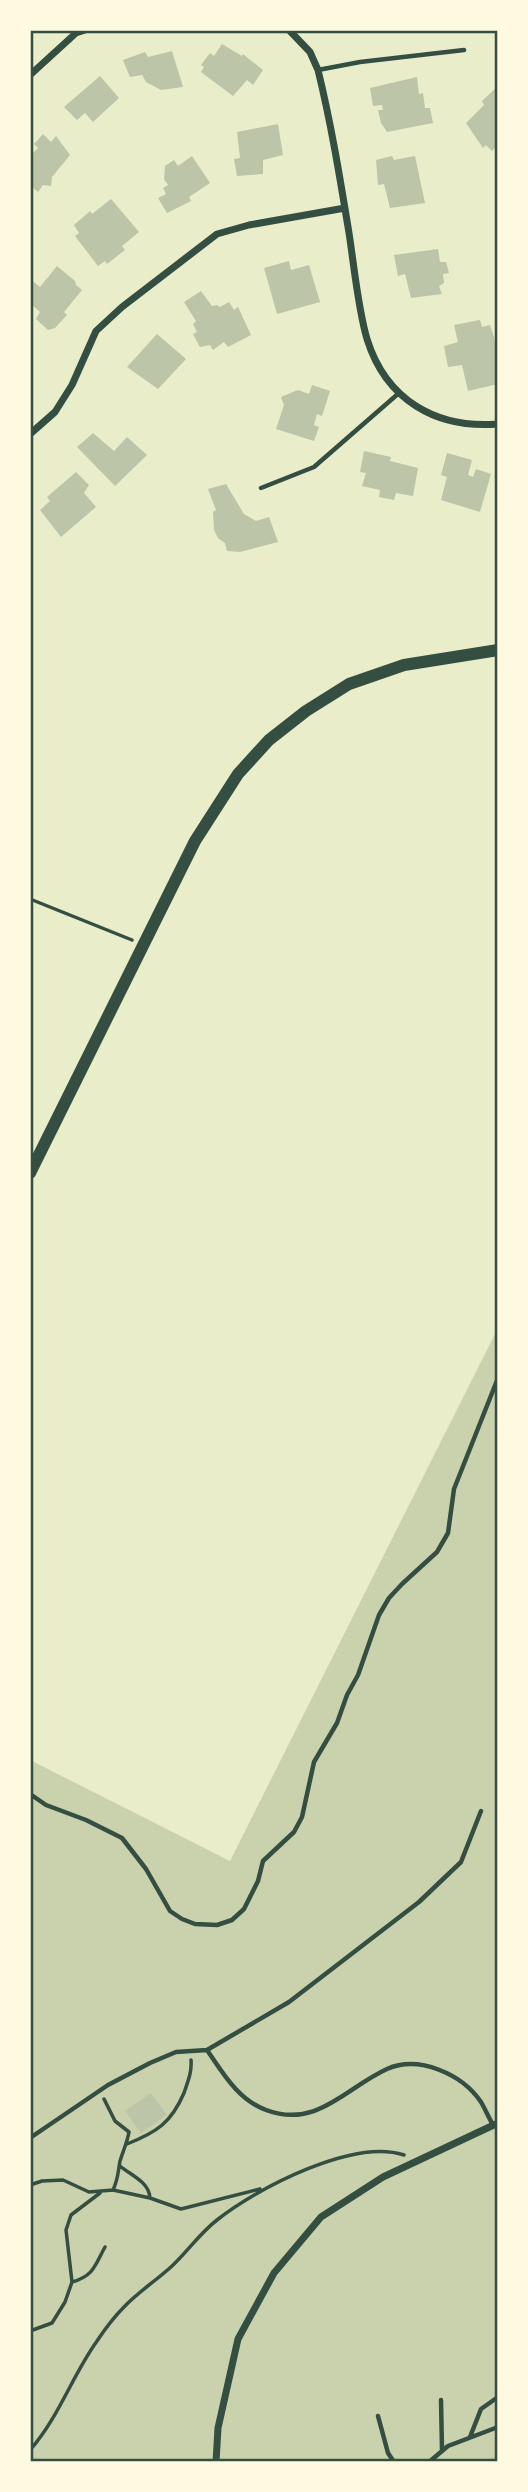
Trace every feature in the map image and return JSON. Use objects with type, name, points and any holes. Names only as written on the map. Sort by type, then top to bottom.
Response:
[{"type":"street","points":[[30,75],[76,33],[85,30]]},
{"type":"street","points":[[289,30],[310,52],[318,70],[345,208],[366,337],[377,366],[405,400],[439,419],[481,425],[498,424]]},
{"type":"street","points":[[30,434],[55,412],[72,385],[96,331],[122,307],[217,234],[249,225],[345,208]]},
{"type":"street","points":[[30,1173],[195,841],[239,774],[269,740],[306,711],[349,684],[404,665],[498,650]]},
{"type":"street","points":[[216,2462],[218,2428],[238,2339],[274,2273],[321,2217],[383,2177],[496,2124]]},
{"type":"lane","points":[[318,70],[359,62],[464,50]]},
{"type":"lane","points":[[261,488],[314,467],[399,393]]},
{"type":"lane","points":[[30,1794],[46,1805],[86,1820],[121,1838],[146,1869],[170,1911],[182,1919],[195,1924],[217,1925],[232,1920],[244,1909],[258,1881],[263,1861],[294,1832],[302,1817],[314,1762],[337,1723],[358,1675],[379,1615],[402,1584],[438,1552],[448,1533],[454,1489],[498,1378]]},
{"type":"lane","points":[[30,2138],[99,2091],[150,2063],[176,2052],[207,2050],[289,2002],[419,1902],[461,1862],[481,1811]]},
{"type":"lane","points":[[207,2050],[230,2084],[248,2100],[265,2110],[307,2115],[388,2069],[407,2065],[446,2072],[480,2100],[496,2124]]},
{"type":"lane","points":[[470,2438],[481,2409],[498,2397]]},
{"type":"lane","points":[[441,2400],[442,2451]]},
{"type":"lane","points":[[379,2416],[387,2453],[394,2462]]},
{"type":"lane","points":[[429,2462],[448,2446],[498,2427]]},
{"type":"path","points":[[30,899],[144,944]]},
{"type":"path","points":[[127,2144],[150,2133],[173,2117],[192,2070],[190,2051]]},
{"type":"path","points":[[99,2091],[115,2121],[128,2132],[127,2144],[119,2165],[119,2178],[113,2190]]},
{"type":"path","points":[[30,2185],[42,2181],[63,2180],[89,2192],[113,2190],[150,2198],[181,2209],[266,2188],[332,2160],[365,2152],[391,2151],[419,2160]]},
{"type":"path","points":[[119,2165],[144,2183],[150,2198]]},
{"type":"path","points":[[30,2450],[47,2431],[96,2342],[124,2306],[172,2266],[216,2220],[266,2188]]},
{"type":"path","points":[[30,2331],[52,2323],[65,2302],[72,2282],[66,2230],[71,2215],[102,2191]]},
{"type":"path","points":[[72,2282],[85,2278],[95,2267],[105,2247]]},
{"type":"green space","points":[[498,1328],[498,2462],[30,2462],[30,1760],[230,1861]]},
{"type":"building","points":[[222,44],[242,56],[243,54],[263,70],[253,85],[247,80],[233,96],[201,72],[204,67],[201,65],[210,53],[214,56]]},
{"type":"building","points":[[172,51],[183,87],[161,90],[146,82],[142,75],[130,77],[123,60],[145,52],[148,57]]},
{"type":"building","points":[[100,76],[119,98],[93,122],[85,113],[77,120],[64,107]]},
{"type":"building","points":[[417,77],[419,94],[423,93],[425,108],[430,108],[433,123],[387,132],[381,123],[378,110],[383,110],[382,105],[373,106],[370,88]]},
{"type":"building","points":[[498,86],[498,144],[492,151],[486,145],[483,148],[466,123],[484,105],[482,101]]},
{"type":"building","points":[[278,124],[283,155],[263,160],[263,174],[237,176],[234,159],[240,158],[237,132]]},
{"type":"building","points":[[43,134],[51,142],[56,136],[70,155],[52,177],[51,186],[43,185],[38,192],[30,185],[30,156],[38,148],[34,144]]},
{"type":"building","points":[[192,156],[210,183],[189,197],[191,201],[167,213],[158,198],[166,194],[163,188],[168,185],[164,179],[165,166],[174,160],[178,166]]},
{"type":"building","points":[[392,156],[394,160],[415,156],[425,203],[390,208],[384,184],[378,185],[376,160]]},
{"type":"building","points":[[111,199],[139,232],[122,246],[125,250],[107,264],[105,261],[98,266],[75,236],[79,233],[74,225],[90,211],[92,214]]},
{"type":"building","points":[[438,249],[440,262],[446,262],[449,273],[443,274],[444,283],[439,286],[442,294],[411,298],[405,274],[398,276],[394,255]]},
{"type":"building","points":[[289,261],[291,270],[309,265],[320,302],[277,314],[264,268]]},
{"type":"building","points":[[57,266],[82,290],[64,312],[67,315],[55,328],[48,330],[36,319],[40,312],[30,303],[30,279],[40,287]]},
{"type":"building","points":[[201,291],[212,306],[220,307],[229,302],[234,310],[238,307],[251,335],[228,347],[224,342],[213,350],[210,345],[200,347],[193,334],[197,332],[193,324],[196,321],[184,302]]},
{"type":"building","points":[[480,320],[482,327],[490,325],[494,337],[498,358],[498,384],[468,391],[462,365],[448,367],[444,346],[458,342],[454,325]]},
{"type":"building","points":[[157,334],[186,359],[158,389],[127,367]]},
{"type":"building","points":[[312,385],[330,391],[322,416],[317,414],[314,425],[319,427],[314,441],[276,429],[284,405],[281,397],[298,390],[309,394]]},
{"type":"building","points":[[93,433],[114,451],[127,437],[147,455],[115,486],[77,447]]},
{"type":"building","points":[[364,451],[391,457],[390,461],[418,468],[413,496],[396,493],[394,500],[379,497],[380,490],[362,486],[366,473],[360,472]]},
{"type":"building","points":[[447,453],[472,460],[468,475],[473,477],[476,469],[491,474],[480,512],[441,500],[447,477],[441,475]]},
{"type":"building","points":[[76,472],[89,485],[84,493],[96,507],[61,537],[40,510],[50,501],[47,497]]},
{"type":"building","points":[[226,484],[244,514],[256,521],[269,517],[278,542],[240,552],[227,551],[225,543],[218,538],[214,530],[213,512],[216,510],[208,489]]},
{"type":"building","points":[[151,2093],[167,2115],[141,2133],[125,2111]]}]
